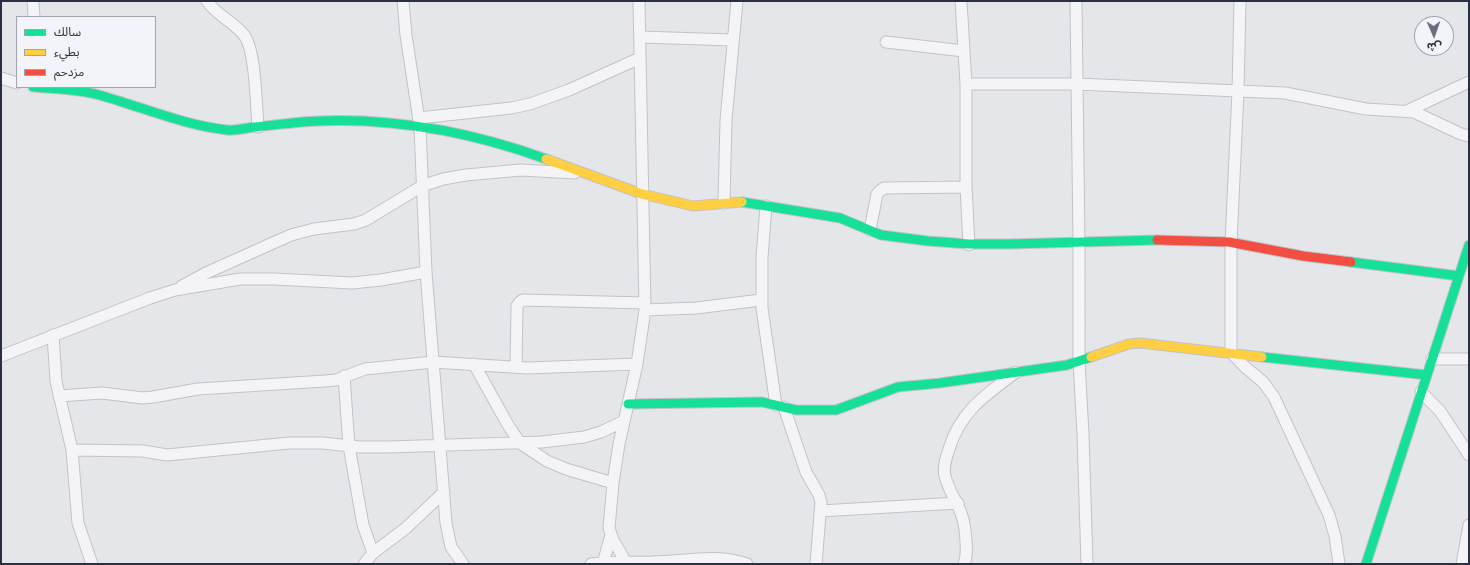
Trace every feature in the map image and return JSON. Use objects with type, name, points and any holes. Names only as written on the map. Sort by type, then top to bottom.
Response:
[{"type":"street","points":[[33,1],[32,7],[34,16]]},
{"type":"street","points":[[207,1],[244,36],[249,44],[255,88],[258,127]]},
{"type":"street","points":[[403,1],[406,35],[420,123],[426,272],[446,523],[451,547],[463,564]]},
{"type":"street","points":[[627,563],[611,535],[609,528],[612,483],[637,364],[645,306],[639,1]]},
{"type":"street","points":[[724,203],[726,120],[737,1]]},
{"type":"street","points":[[961,1],[966,84],[966,187],[969,245]]},
{"type":"street","points":[[1076,1],[1079,362],[1087,564]]},
{"type":"street","points":[[1240,1],[1238,91],[1231,243],[1231,352],[1244,366],[1263,382],[1274,397],[1329,515],[1335,536],[1339,564]]},
{"type":"street","points":[[640,37],[733,40]]},
{"type":"street","points":[[886,42],[964,51]]},
{"type":"street","points":[[52,88],[70,89],[98,95],[181,121],[230,130],[317,121],[420,123],[530,104],[569,90],[640,58]]},
{"type":"street","points":[[1,78],[16,83]]},
{"type":"street","points":[[1407,111],[1469,82]]},
{"type":"street","points":[[966,84],[1077,84],[1285,93],[1366,109],[1418,113],[1447,128],[1469,136]]},
{"type":"street","points":[[420,123],[526,152],[642,194],[693,206],[741,202],[840,218],[851,221],[885,236],[939,243],[969,245],[1217,241],[1316,258],[1459,276]]},
{"type":"street","points":[[175,290],[206,273],[291,235],[314,229],[354,224],[366,220],[422,186],[443,179],[492,172],[521,170],[588,174]]},
{"type":"street","points":[[870,230],[878,194],[884,188],[966,187]]},
{"type":"street","points":[[766,206],[762,257],[761,300],[765,335],[780,406],[806,472],[819,495],[821,502],[815,563]]},
{"type":"street","points":[[1366,564],[1469,245]]},
{"type":"street","points":[[1,356],[150,298],[175,290],[240,279],[274,279],[352,283],[381,280],[426,272]]},
{"type":"street","points":[[516,367],[518,306],[523,300],[696,308],[761,300]]},
{"type":"street","points":[[53,335],[56,381],[72,450],[78,523],[92,564]]},
{"type":"street","points":[[628,404],[762,402],[796,410],[836,410],[898,387],[940,383],[1067,365],[1129,344],[1140,343],[1427,375]]},
{"type":"street","points":[[1432,359],[1469,359]]},
{"type":"street","points":[[59,396],[102,393],[153,398],[198,389],[336,380],[365,369],[433,362],[516,367],[637,364]]},
{"type":"street","points":[[474,364],[508,425],[520,443],[553,464],[612,483]]},
{"type":"street","points":[[964,564],[966,539],[964,520],[945,475],[945,462],[958,426],[968,411],[1017,372]]},
{"type":"street","points":[[344,376],[349,446],[363,525],[373,553]]},
{"type":"street","points":[[1421,392],[1440,411],[1469,455]]},
{"type":"street","points":[[72,450],[143,451],[167,455],[289,444],[322,443],[349,446],[389,447],[542,442],[584,437],[601,432],[624,421]]},
{"type":"street","points":[[364,564],[373,553],[406,528],[444,492]]},
{"type":"street","points":[[820,511],[958,503]]},
{"type":"street","points":[[1462,564],[1469,525]]},
{"type":"street","points":[[611,535],[598,564],[709,558],[724,559],[747,564]]},
{"type":"traffic: fast","points":[[47,88],[91,93],[179,120],[211,128],[237,130],[318,121],[376,122],[434,129],[463,135],[546,159]]},
{"type":"traffic: fast","points":[[742,202],[840,218],[881,235],[928,241],[969,244],[1010,244],[1157,240]]},
{"type":"traffic: fast","points":[[1366,564],[1469,245]]},
{"type":"traffic: fast","points":[[1351,262],[1459,276]]},
{"type":"traffic: fast","points":[[628,404],[762,402],[796,410],[836,410],[898,387],[940,383],[1067,365],[1091,357]]},
{"type":"traffic: fast","points":[[1262,357],[1427,375]]},
{"type":"traffic: slow","points":[[546,159],[642,194],[693,206],[742,202]]},
{"type":"traffic: slow","points":[[1091,357],[1129,344],[1140,343],[1262,357]]},
{"type":"traffic: jam","points":[[1157,240],[1229,242],[1303,256],[1351,262]]}]
